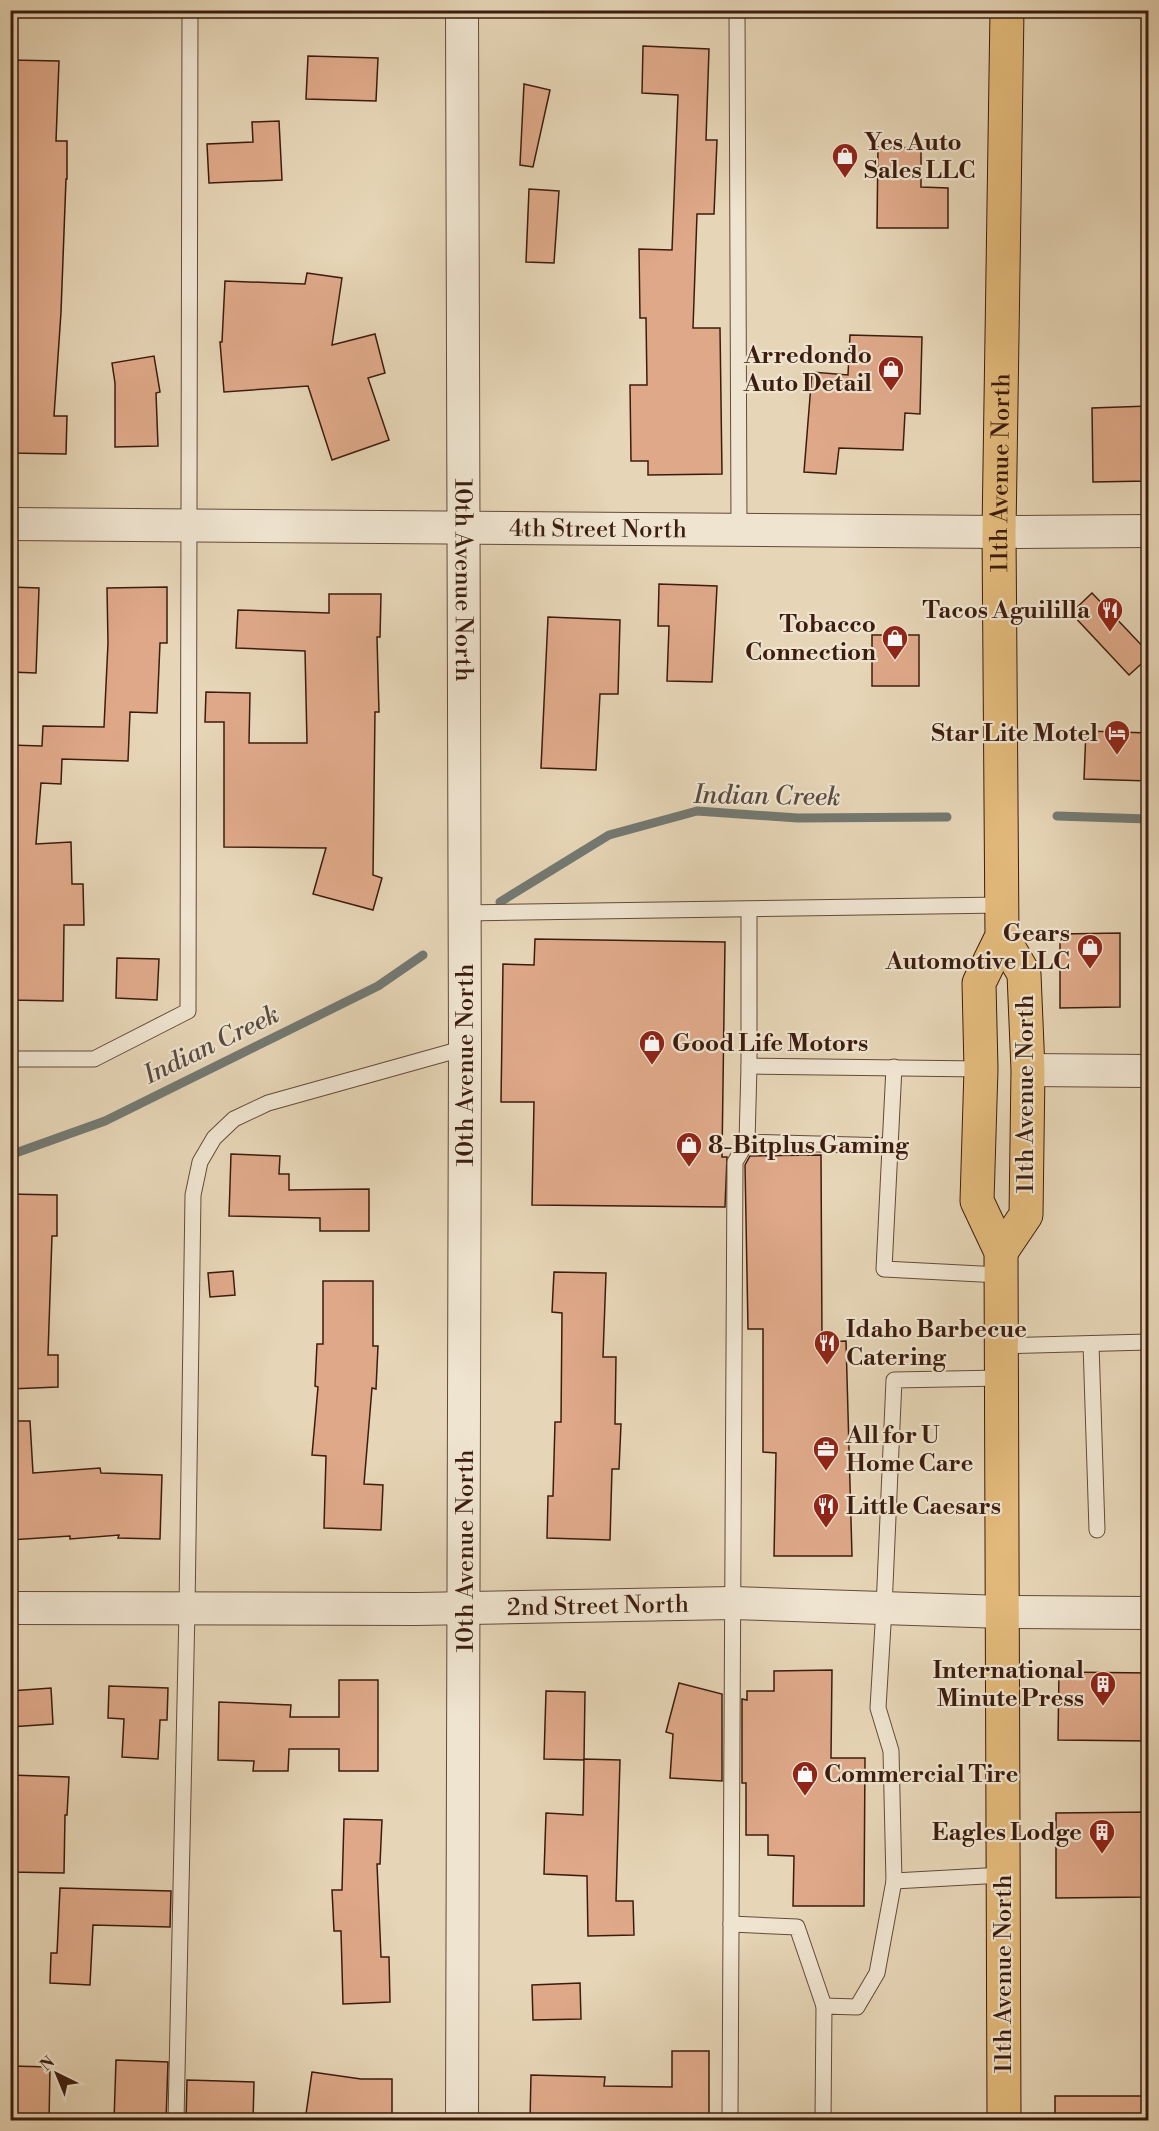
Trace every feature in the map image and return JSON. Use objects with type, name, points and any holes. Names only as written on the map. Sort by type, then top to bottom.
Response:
[{"type":"main road","name":"11th Avenue North","points":[[1004,2121],[1001,1263],[977,1201],[981,1069],[979,983],[1002,920],[999,532],[1007,10]]},
{"type":"main road","name":"11th Avenue North","points":[[1001,1263],[1026,1215],[1028,1070],[1024,974],[1002,920]]},
{"type":"street","name":"10th Avenue North","points":[[462,10],[465,528],[465,1607],[462,2121]]},
{"type":"street","name":"4th Street North","points":[[10,524],[999,532],[1149,531]]},
{"type":"street","points":[[1028,1070],[1149,1071]]},
{"type":"street","name":"2nd Street North","points":[[10,1608],[187,1609],[732,1603],[1002,1612],[1149,1613]]},
{"type":"lane","points":[[10,1059],[94,1059],[188,1011],[190,10]]},
{"type":"lane","points":[[737,10],[739,530]]},
{"type":"lane","points":[[465,913],[749,910],[1002,920]]},
{"type":"lane","points":[[730,2121],[735,1162],[747,1142],[750,1065],[749,910]]},
{"type":"lane","points":[[176,2121],[193,1195],[200,1162],[214,1138],[234,1119],[268,1103],[465,1048]]},
{"type":"lane","points":[[750,1065],[981,1069]]},
{"type":"lane","points":[[894,1067],[884,1269],[1001,1263]]},
{"type":"lane","points":[[747,1142],[890,1146]]},
{"type":"lane","points":[[1001,1346],[1149,1342]]},
{"type":"lane","points":[[1091,1344],[1097,1530]]},
{"type":"lane","points":[[825,2006],[857,2007],[877,1973],[894,1881],[891,1751],[878,1708],[894,1380],[1001,1378]]},
{"type":"lane","points":[[894,1881],[1003,1875]]},
{"type":"lane","points":[[731,1924],[797,1927],[825,2006],[823,2121]]},
{"type":"building","points":[[643,46],[709,49],[706,140],[717,140],[714,214],[697,214],[693,328],[720,328],[722,474],[648,475],[648,461],[631,461],[630,385],[647,385],[646,318],[640,318],[639,249],[672,250],[678,95],[642,93]]},
{"type":"building","points":[[308,56],[378,58],[376,101],[306,99]]},
{"type":"building","points":[[10,60],[59,61],[56,141],[67,141],[67,179],[54,416],[67,416],[66,454],[10,453],[10,193],[13,193]]},
{"type":"building","points":[[524,84],[550,90],[533,167],[520,165]]},
{"type":"building","points":[[279,121],[282,180],[209,183],[207,144],[253,142],[252,122]]},
{"type":"building","points":[[878,147],[921,148],[921,187],[948,188],[948,228],[877,228]]},
{"type":"building","points":[[529,189],[559,191],[554,263],[526,262]]},
{"type":"building","points":[[307,273],[342,278],[332,345],[375,334],[385,373],[368,378],[389,440],[332,460],[308,386],[224,392],[220,342],[222,342],[225,281],[305,284]]},
{"type":"building","points":[[850,335],[922,337],[920,414],[905,413],[903,450],[839,448],[836,474],[804,472],[812,372],[848,375]]},
{"type":"building","points":[[154,356],[160,392],[156,393],[158,446],[115,447],[115,383],[112,363]]},
{"type":"building","points":[[1149,406],[1149,481],[1093,482],[1092,408]]},
{"type":"building","points":[[659,584],[717,586],[712,682],[667,681],[669,626],[658,626]]},
{"type":"building","points":[[10,587],[39,588],[36,673],[10,672]]},
{"type":"building","points":[[167,587],[167,643],[160,643],[157,713],[130,712],[128,761],[62,759],[61,784],[41,783],[36,844],[71,842],[72,884],[83,884],[84,925],[64,925],[63,1001],[10,1000],[10,745],[42,746],[43,726],[104,727],[108,643],[107,588]]},
{"type":"building","name":"Tacos Aguililla","points":[[1092,593],[1149,653],[1149,657],[1129,675],[1071,613]]},
{"type":"building","points":[[329,594],[381,594],[380,637],[377,637],[379,712],[375,712],[373,875],[382,878],[373,910],[313,894],[326,848],[224,847],[224,722],[205,722],[206,692],[250,693],[249,743],[307,743],[305,651],[236,648],[238,610],[329,613]]},
{"type":"building","points":[[548,617],[620,620],[618,694],[600,694],[596,770],[541,768]]},
{"type":"building","name":"Tobacco Connection","points":[[872,635],[919,635],[919,686],[872,686]]},
{"type":"building","name":"Star Lite Motel","points":[[1086,731],[1149,733],[1149,781],[1084,779]]},
{"type":"building","name":"Gears Automotive LLC","points":[[1120,933],[1120,1007],[1060,1008],[1060,934]]},
{"type":"building","points":[[535,939],[725,942],[722,1157],[727,1157],[725,1207],[532,1205],[534,1102],[501,1102],[503,964],[534,965]]},
{"type":"building","points":[[117,958],[159,959],[157,1000],[116,998]]},
{"type":"building","points":[[231,1154],[280,1156],[279,1174],[289,1174],[289,1190],[369,1189],[369,1231],[320,1231],[320,1218],[229,1216]]},
{"type":"building","points":[[821,1155],[822,1342],[846,1341],[852,1556],[774,1556],[776,1453],[763,1452],[763,1329],[748,1329],[745,1165],[750,1156]]},
{"type":"building","points":[[10,1194],[57,1195],[57,1236],[52,1236],[48,1355],[58,1355],[58,1387],[10,1389]]},
{"type":"building","points":[[233,1271],[235,1295],[210,1297],[208,1273]]},
{"type":"building","points":[[554,1272],[606,1273],[603,1357],[616,1357],[615,1424],[621,1424],[619,1469],[612,1469],[610,1540],[547,1538],[548,1496],[553,1496],[555,1422],[561,1422],[562,1313],[552,1312]]},
{"type":"building","points":[[323,1281],[373,1281],[373,1346],[378,1346],[376,1389],[372,1388],[364,1484],[383,1485],[381,1530],[324,1528],[326,1456],[312,1455],[318,1387],[315,1386],[317,1344],[323,1344]]},
{"type":"building","points":[[10,1421],[30,1421],[33,1473],[100,1468],[101,1473],[162,1475],[160,1539],[118,1538],[119,1535],[10,1540]]},
{"type":"building","name":"Commercial Tire","points":[[832,1670],[831,1758],[865,1758],[864,1906],[793,1906],[794,1856],[768,1855],[768,1835],[746,1835],[746,1783],[742,1783],[742,1699],[747,1700],[747,1691],[774,1691],[774,1671]]},
{"type":"building","name":"International Minute Press","points":[[1059,1672],[1149,1673],[1149,1741],[1058,1740]]},
{"type":"building","points":[[339,1680],[378,1680],[378,1771],[339,1771],[339,1749],[289,1749],[288,1771],[253,1771],[254,1761],[218,1760],[219,1702],[291,1705],[290,1717],[339,1717]]},
{"type":"building","points":[[679,1683],[722,1694],[722,1781],[670,1778],[673,1734],[666,1732]]},
{"type":"building","points":[[109,1686],[168,1688],[167,1720],[160,1720],[158,1759],[122,1757],[124,1719],[108,1718]]},
{"type":"building","points":[[51,1688],[53,1724],[10,1727],[10,1691]]},
{"type":"building","points":[[546,1691],[585,1692],[584,1760],[544,1759]]},
{"type":"building","points":[[584,1759],[620,1760],[616,1901],[633,1901],[634,1935],[588,1936],[587,1876],[544,1874],[546,1813],[583,1815]]},
{"type":"building","points":[[10,1775],[69,1777],[67,1815],[65,1815],[64,1873],[10,1872]]},
{"type":"building","name":"Eagles Lodge","points":[[1149,1812],[1149,1897],[1056,1898],[1056,1813]]},
{"type":"building","points":[[344,1819],[382,1820],[380,1864],[377,1864],[381,1957],[389,1957],[390,2002],[343,2004],[341,1931],[334,1931],[332,1890],[342,1890]]},
{"type":"building","points":[[60,1888],[171,1891],[170,1927],[93,1925],[90,1985],[50,1983],[51,1953],[57,1953]]},
{"type":"building","points":[[580,1983],[581,2019],[533,2020],[532,1985]]},
{"type":"building","points":[[672,2051],[709,2051],[709,2121],[530,2121],[531,2075],[605,2077],[604,2086],[672,2087]]},
{"type":"building","points":[[116,2060],[168,2062],[166,2121],[114,2121]]},
{"type":"building","points":[[11,2066],[50,2067],[49,2121],[10,2121]]},
{"type":"building","points":[[312,2072],[361,2079],[392,2079],[392,2121],[305,2121]]},
{"type":"building","points":[[187,2080],[254,2082],[253,2121],[186,2121]]},
{"type":"building","points":[[1055,2096],[1149,2096],[1149,2121],[1055,2121]]},
{"type":"waterway","name":"Indian Creek","points":[[500,902],[609,835],[697,811],[798,818],[947,817]]},
{"type":"waterway","name":"Indian Creek","points":[[1057,816],[1148,819]]},
{"type":"waterway","name":"Indian Creek","points":[[10,1155],[105,1121],[378,986],[423,955]]},
{"type":"place","name":"Yes Auto Sales LLC","points":[[845,179]]},
{"type":"place","name":"Arredondo Auto Detail","points":[[891,392]]},
{"type":"place","name":"Tacos Aguililla","points":[[1110,633]]},
{"type":"place","name":"Tobacco Connection","points":[[895,661]]},
{"type":"place","name":"Star Lite Motel","points":[[1117,756]]},
{"type":"place","name":"Gears Automotive LLC","points":[[1090,970]]},
{"type":"place","name":"Good Life Motors","points":[[652,1066]]},
{"type":"place","name":"8-Bitplus Gaming","points":[[689,1168]]},
{"type":"place","name":"Idaho Barbecue Catering","points":[[827,1366]]},
{"type":"place","name":"All for U Home Care","points":[[826,1472]]},
{"type":"place","name":"Little Caesars","points":[[826,1529]]},
{"type":"place","name":"International Minute Press","points":[[1103,1707]]},
{"type":"place","name":"Commercial Tire","points":[[805,1797]]},
{"type":"place","name":"Eagles Lodge","points":[[1102,1855]]}]
